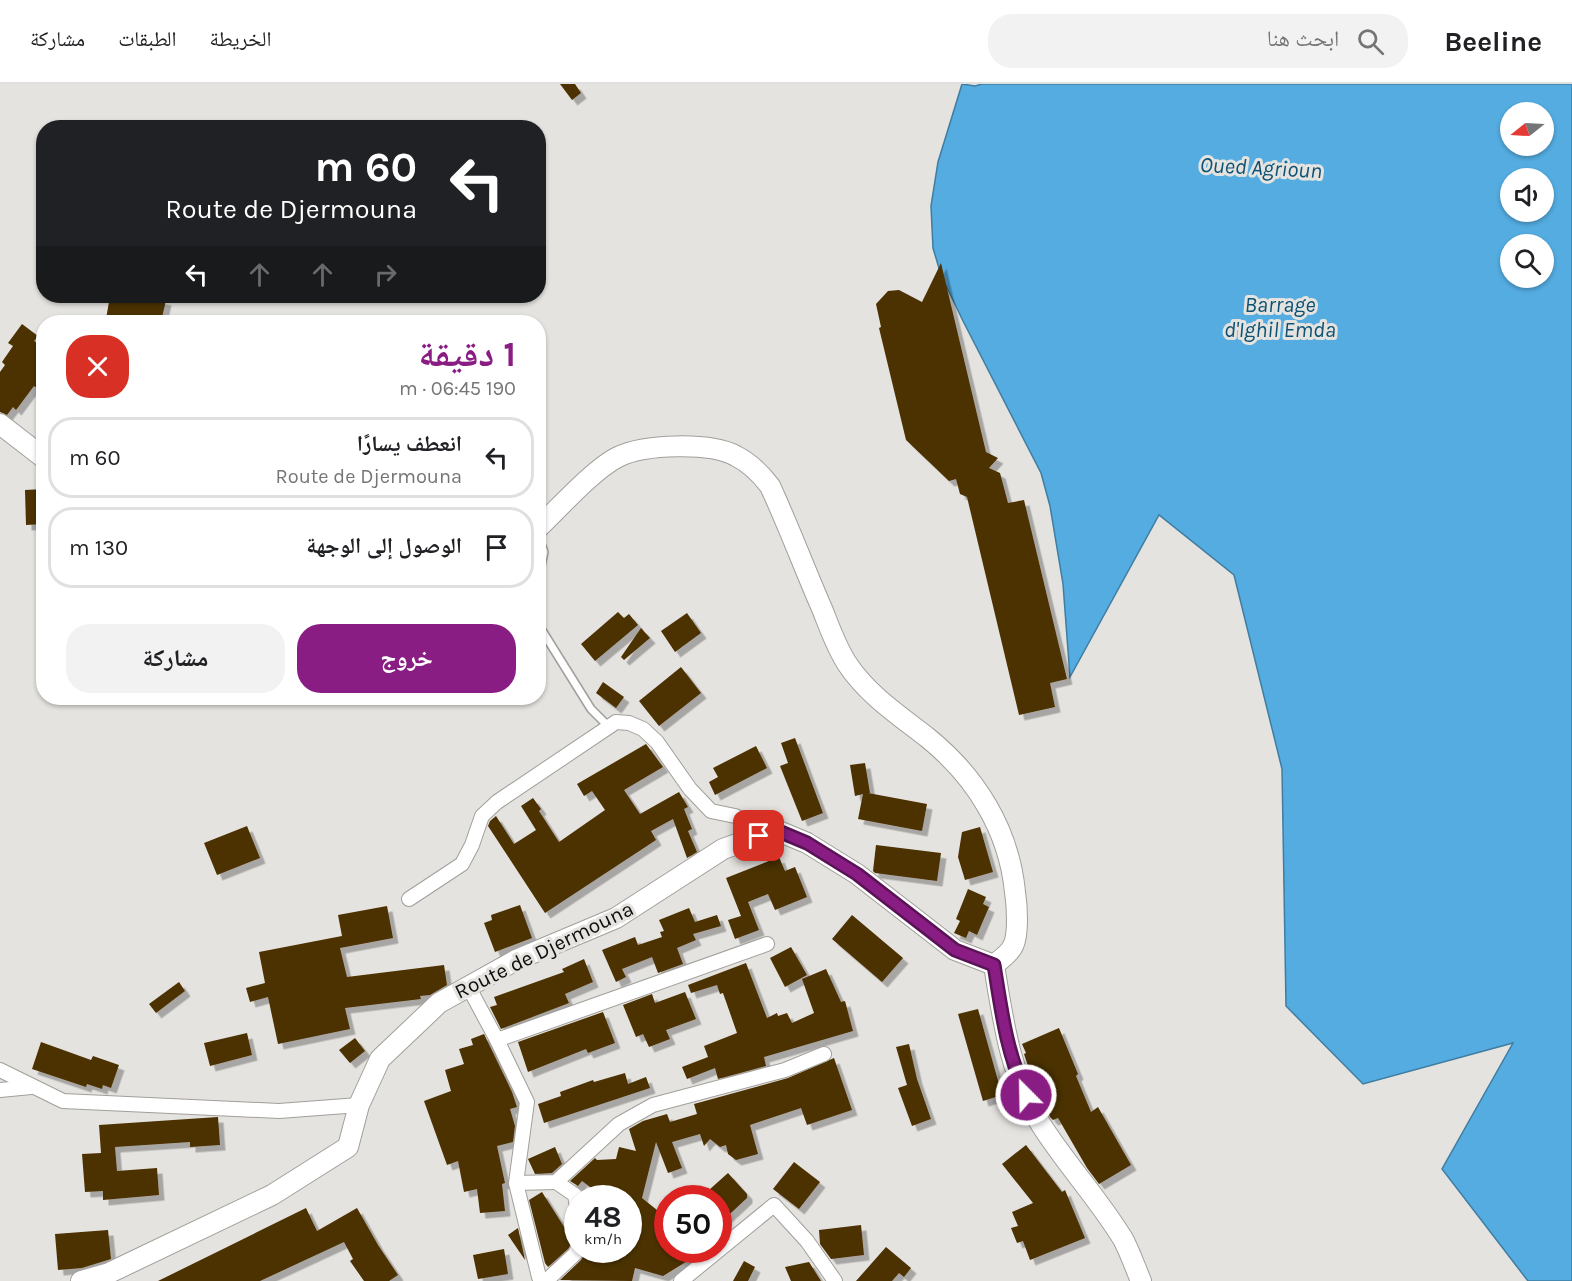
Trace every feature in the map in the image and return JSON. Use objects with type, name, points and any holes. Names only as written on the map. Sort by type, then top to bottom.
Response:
[{"type":"main road","points":[[0,424],[36,452]]},
{"type":"main road","points":[[546,520],[601,468],[617,457],[641,449],[711,448],[734,454],[756,468],[770,486],[847,664],[863,684],[890,709],[931,741],[958,766],[986,802],[1004,839],[1013,870],[1018,914],[1013,946],[994,965],[1006,1040],[1014,1067],[1040,1123],[1124,1241],[1141,1281]]},
{"type":"main road","name":"Route de Djermouna","points":[[81,1281],[109,1273],[272,1194],[348,1147],[359,1105],[380,1059],[439,1003],[516,960],[616,918],[723,849],[776,830],[807,843],[857,874],[955,950],[994,965]]},
{"type":"street","points":[[409,899],[462,864],[472,845],[482,816],[497,802],[616,722],[629,723],[643,729],[657,742],[690,789],[711,811],[735,816],[745,821],[759,836]]},
{"type":"street","points":[[497,1040],[767,944]]},
{"type":"street","points":[[468,986],[527,1102],[516,1183],[539,1277],[544,1281],[565,1263]]},
{"type":"street","points":[[556,1182],[619,1124],[653,1105],[785,1070],[824,1054]]},
{"type":"street","points":[[0,1070],[63,1101],[279,1111],[359,1105]]},
{"type":"street","points":[[0,1090],[33,1087]]},
{"type":"street","points":[[516,1183],[556,1182],[564,1187]]},
{"type":"street","points":[[681,1281],[774,1205],[807,1241],[835,1281]]},
{"type":"lane","points":[[546,637],[591,709],[609,727]]},
{"type":"water","name":"Barrage d'Ighil Emda","points":[[962,84],[975,86],[982,84],[1572,84],[1572,1281],[1528,1281],[1442,1169],[1513,1043],[1363,1084],[1286,1006],[1282,769],[1234,575],[1159,515],[1070,677],[1063,584],[1050,506],[1041,473],[941,275],[933,248],[931,206],[938,162]]},
{"type":"building","points":[[560,84],[575,84],[581,93],[572,100]]},
{"type":"building","points":[[941,263],[986,452],[998,458],[989,468],[1000,473],[1008,503],[1024,500],[1067,679],[1050,683],[1055,707],[1019,715],[967,497],[960,494],[956,479],[949,481],[906,440],[879,328],[881,327],[876,304],[888,291],[899,290],[922,302]]},
{"type":"building","points":[[109,303],[165,303],[163,315],[107,315]]},
{"type":"building","points":[[22,324],[36,334],[34,341],[36,342],[36,387],[34,386],[16,410],[13,407],[7,415],[0,412],[0,372],[5,365],[2,362],[13,346],[8,343]]},
{"type":"building","points":[[36,489],[36,524],[26,525],[25,490]]},
{"type":"building","points":[[618,612],[624,618],[629,614],[638,625],[595,661],[581,644]]},
{"type":"building","points":[[687,613],[701,633],[675,652],[661,631]]},
{"type":"building","points":[[641,628],[650,638],[624,660],[621,657]]},
{"type":"building","points":[[681,667],[701,693],[659,726],[639,701]]},
{"type":"building","points":[[603,682],[624,697],[616,708],[596,693]]},
{"type":"building","points":[[795,738],[823,813],[802,821],[780,766],[788,763],[781,743]]},
{"type":"building","points":[[646,744],[663,767],[624,790],[640,814],[679,792],[688,807],[684,809],[692,829],[688,831],[697,852],[687,858],[673,819],[651,831],[656,840],[545,913],[488,826],[490,821],[496,816],[514,844],[536,830],[521,806],[533,798],[559,842],[605,810],[592,791],[584,796],[577,784]]},
{"type":"building","points":[[756,746],[767,768],[715,795],[709,782],[718,777],[713,768]]},
{"type":"building","points":[[865,763],[870,793],[868,793],[927,804],[922,831],[858,819],[863,794],[855,796],[850,765]]},
{"type":"building","points":[[247,826],[260,858],[217,875],[204,843]]},
{"type":"building","points":[[980,827],[993,872],[965,880],[958,857],[962,832]]},
{"type":"building","points":[[876,845],[941,853],[937,881],[875,873],[873,871]]},
{"type":"building","points":[[779,857],[785,871],[795,867],[807,897],[775,910],[768,894],[748,902],[759,930],[735,939],[728,920],[741,916],[726,878]]},
{"type":"building","points":[[968,889],[986,897],[983,904],[989,907],[977,935],[969,931],[966,938],[954,933],[960,921],[956,919]]},
{"type":"building","points":[[520,905],[532,938],[495,952],[484,923],[492,920],[491,915]]},
{"type":"building","points":[[387,906],[393,938],[340,948],[347,977],[444,965],[447,985],[430,995],[420,996],[421,999],[345,1008],[350,1029],[278,1044],[268,997],[250,1002],[246,988],[265,983],[259,952],[342,936],[338,915]]},
{"type":"building","points":[[689,908],[695,922],[717,915],[721,926],[693,934],[696,940],[677,948],[683,964],[658,973],[652,957],[622,969],[626,977],[616,982],[602,950],[635,937],[638,945],[662,937],[660,932],[664,931],[659,920]]},
{"type":"building","points":[[852,915],[903,958],[882,982],[832,939]]},
{"type":"building","points":[[791,947],[807,975],[785,987],[770,958]]},
{"type":"building","points":[[584,959],[593,982],[565,994],[569,1003],[501,1029],[490,1007],[497,1005],[494,997],[564,972],[562,969]]},
{"type":"building","points":[[746,963],[767,1018],[777,1013],[778,1016],[787,1013],[792,1023],[814,1013],[802,979],[826,969],[841,1002],[845,1001],[853,1031],[764,1057],[766,1066],[718,1079],[715,1068],[687,1079],[682,1067],[708,1057],[704,1046],[737,1033],[723,993],[720,994],[717,985],[691,993],[688,985]]},
{"type":"building","points":[[179,982],[185,991],[156,1013],[149,1004]]},
{"type":"building","points":[[685,992],[696,1019],[666,1030],[670,1039],[649,1047],[643,1034],[636,1037],[623,1005],[652,994],[655,1003]]},
{"type":"building","points":[[978,1009],[1002,1095],[983,1101],[958,1014]]},
{"type":"building","points":[[603,1012],[615,1043],[588,1053],[586,1049],[528,1072],[518,1042]]},
{"type":"building","points":[[1059,1028],[1091,1112],[1098,1107],[1131,1165],[1099,1184],[1058,1118],[1053,1120],[1050,1117],[1033,1081],[1024,1054],[1026,1053],[1022,1044]]},
{"type":"building","points":[[247,1033],[252,1055],[210,1066],[204,1043]]},
{"type":"building","points":[[484,1034],[517,1107],[510,1109],[515,1126],[513,1142],[497,1146],[505,1183],[502,1184],[505,1211],[480,1213],[477,1189],[464,1192],[458,1161],[447,1165],[424,1101],[451,1091],[445,1070],[464,1064],[459,1049],[473,1045],[471,1039]]},
{"type":"building","points":[[355,1038],[365,1051],[350,1063],[339,1050]]},
{"type":"building","points":[[41,1042],[91,1060],[93,1056],[119,1065],[111,1088],[103,1085],[102,1089],[87,1084],[86,1087],[32,1069]]},
{"type":"building","points":[[909,1044],[917,1079],[931,1119],[912,1126],[898,1088],[907,1085],[896,1047]]},
{"type":"building","points":[[834,1058],[852,1110],[807,1125],[801,1108],[750,1125],[758,1154],[736,1160],[728,1154],[726,1145],[720,1147],[710,1139],[704,1146],[700,1134],[672,1142],[682,1168],[668,1173],[656,1142],[642,1198],[642,1185],[587,1185],[582,1181],[576,1185],[570,1181],[595,1158],[597,1160],[616,1159],[619,1147],[636,1151],[629,1129],[643,1121],[667,1114],[670,1122],[697,1114],[694,1104],[788,1078]]},
{"type":"building","points":[[625,1073],[628,1084],[646,1077],[650,1088],[544,1123],[538,1104],[561,1096],[560,1092],[593,1080],[594,1082]]},
{"type":"building","points":[[218,1117],[220,1145],[190,1147],[190,1142],[115,1147],[117,1171],[157,1168],[159,1195],[103,1200],[103,1191],[85,1192],[82,1154],[101,1153],[99,1125]]},
{"type":"building","points":[[1026,1145],[1062,1192],[1065,1190],[1085,1238],[1030,1260],[1023,1241],[1017,1243],[1011,1228],[1018,1226],[1012,1212],[1033,1203],[1002,1164]]},
{"type":"building","points":[[555,1147],[562,1164],[552,1173],[535,1174],[528,1159]]},
{"type":"building","points":[[794,1162],[820,1182],[799,1209],[773,1189]]},
{"type":"building","points":[[728,1173],[747,1194],[747,1198],[732,1212],[732,1185],[715,1185]]},
{"type":"building","points":[[542,1192],[564,1227],[564,1253],[548,1267],[545,1263],[529,1200]]},
{"type":"building","points":[[642,1198],[654,1208],[654,1263],[684,1263],[663,1276],[635,1268],[632,1281],[560,1280],[578,1263],[642,1263]]},
{"type":"building","points":[[306,1208],[317,1231],[357,1208],[398,1275],[389,1281],[364,1281],[350,1261],[353,1259],[344,1242],[260,1281],[158,1281]]},
{"type":"building","points":[[861,1225],[864,1255],[831,1259],[820,1244],[819,1230]]},
{"type":"building","points":[[518,1228],[525,1260],[508,1235]]},
{"type":"building","points":[[108,1230],[111,1259],[82,1268],[58,1270],[55,1234]]},
{"type":"building","points":[[886,1247],[911,1268],[904,1277],[899,1273],[892,1281],[856,1281]]},
{"type":"building","points":[[504,1249],[508,1274],[478,1279],[473,1255]]},
{"type":"building","points":[[744,1261],[755,1267],[748,1281],[733,1281]]},
{"type":"building","points":[[809,1262],[821,1281],[791,1281],[785,1267]]},
{"type":"route","points":[[759,836],[776,830],[807,843],[857,874],[955,950],[994,965],[1006,1040],[1026,1095]]},
{"type":"water label","name":"Oued Agrioun","points":[[1261,167]]}]
